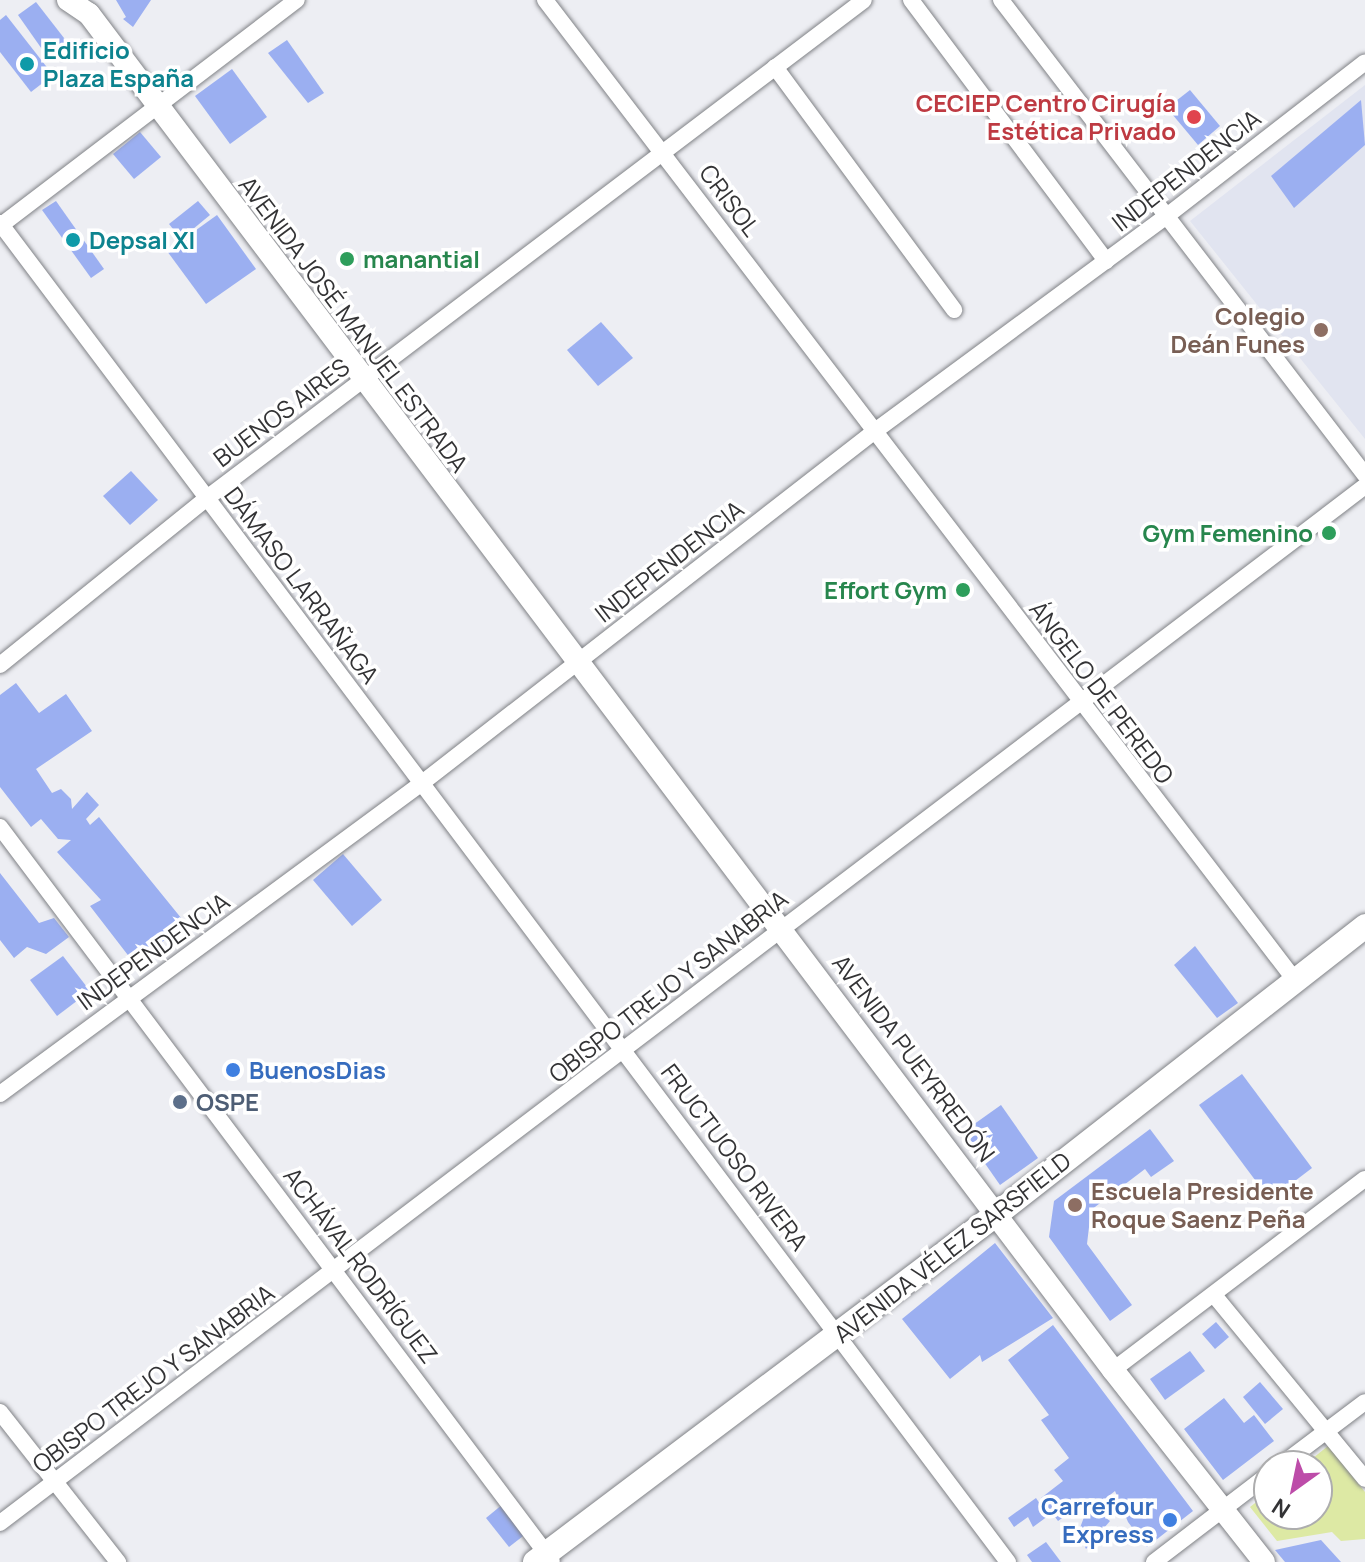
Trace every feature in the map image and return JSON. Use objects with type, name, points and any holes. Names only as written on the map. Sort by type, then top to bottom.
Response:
[{"type":"main road","name":"AVENIDA JOSÉ MANUEL ESTRADA","points":[[68,0],[87,7],[363,381],[579,663]]},
{"type":"main road","name":"AVENIDA PUEYRREDÓN","points":[[579,663],[783,928],[1113,1370],[1264,1562]]},
{"type":"main road","name":"AVENIDA VÉLEZ SARSFIELD","points":[[545,1559],[998,1213],[1365,926]]},
{"type":"street","points":[[0,225],[297,0]]},
{"type":"street","name":"CRISOL","points":[[545,0],[875,431]]},
{"type":"street","name":"BUENOS AIRES","points":[[0,665],[207,498],[864,0]]},
{"type":"street","points":[[911,0],[1106,261]]},
{"type":"street","points":[[1001,0],[1365,475]]},
{"type":"street","name":"INDEPENDENCIA","points":[[0,1094],[422,783],[875,431],[1168,215],[1365,62]]},
{"type":"street","points":[[775,67],[954,310]]},
{"type":"street","name":"DÁMASO LARRAÑAGA","points":[[0,225],[422,783]]},
{"type":"street","name":"ÁNGELO DE PEREDO","points":[[875,431],[1080,705],[1294,979]]},
{"type":"street","name":"OBISPO TREJO Y SANABRIA","points":[[0,1523],[1365,486]]},
{"type":"street","name":"FRUCTUOSO RIVERA","points":[[422,783],[1008,1562]]},
{"type":"street","name":"ACHÁVAL RODRÍGUEZ","points":[[0,827],[335,1270],[545,1559]]},
{"type":"street","points":[[1113,1370],[1365,1179]]},
{"type":"street","points":[[1214,1295],[1365,1479]]},
{"type":"street","points":[[1301,1450],[1365,1402]]},
{"type":"street","points":[[0,1412],[118,1562]]},
{"type":"street","points":[[1154,1562],[1253,1486]]},
{"type":"shaded area","name":"Colegio Deán Funes","points":[[1365,85],[1365,439],[1190,221]]},
{"type":"green space","points":[[1333,1452],[1365,1492],[1365,1539],[1341,1541],[1332,1532],[1277,1541],[1268,1530],[1333,1530]]},
{"type":"building","points":[[116,0],[151,0],[133,27],[123,19],[126,17]]},
{"type":"building","points":[[36,2],[71,47],[51,62],[18,15]]},
{"type":"building","name":"Edificio Plaza España","points":[[6,15],[53,75],[31,92],[0,52],[0,20]]},
{"type":"building","points":[[287,40],[324,93],[308,103],[268,53]]},
{"type":"building","points":[[232,69],[267,117],[230,144],[195,96]]},
{"type":"building","name":"CECIEP Centro Cirugía Estética Privado","points":[[1190,90],[1220,126],[1198,145],[1167,108]]},
{"type":"building","points":[[1361,100],[1365,145],[1294,208],[1271,176]]},
{"type":"building","points":[[140,132],[161,157],[134,179],[113,154]]},
{"type":"building","name":"Depsal XI","points":[[56,201],[104,269],[91,278],[42,210]]},
{"type":"building","points":[[198,201],[210,215],[181,239],[169,224]]},
{"type":"building","points":[[217,215],[256,269],[206,304],[167,251]]},
{"type":"building","points":[[601,322],[633,358],[598,386],[567,350]]},
{"type":"building","points":[[131,471],[158,500],[130,525],[103,496]]},
{"type":"building","points":[[16,683],[39,713],[66,694],[92,731],[36,769],[52,793],[61,789],[71,799],[72,809],[87,792],[99,805],[86,819],[90,825],[99,817],[186,924],[134,963],[90,906],[101,900],[57,852],[71,840],[58,839],[41,819],[31,827],[0,787],[0,695]]},
{"type":"building","points":[[343,854],[382,900],[352,926],[313,880]]},
{"type":"building","points":[[0,873],[39,923],[54,918],[69,937],[46,954],[27,947],[14,958],[0,940]]},
{"type":"building","points":[[1195,946],[1238,1003],[1217,1018],[1174,965]]},
{"type":"building","points":[[63,956],[90,991],[57,1016],[30,980]]},
{"type":"building","points":[[1242,1074],[1312,1168],[1270,1200],[1199,1105]]},
{"type":"building","points":[[1001,1105],[1038,1158],[1000,1185],[963,1132]]},
{"type":"building","points":[[1150,1129],[1174,1161],[1151,1177],[1145,1169],[1091,1210],[1087,1244],[1132,1305],[1110,1321],[1049,1237],[1054,1201]]},
{"type":"building","points":[[995,1243],[1053,1318],[982,1362],[980,1355],[950,1379],[902,1319]]},
{"type":"building","points":[[1216,1322],[1229,1337],[1215,1349],[1202,1334]]},
{"type":"building","points":[[1053,1325],[1193,1511],[1147,1547],[1128,1522],[1115,1491],[1105,1499],[1090,1498],[1058,1521],[1041,1498],[1063,1481],[1054,1470],[1069,1458],[1041,1420],[1049,1415],[1008,1360]]},
{"type":"building","points":[[1190,1351],[1205,1371],[1165,1400],[1150,1379]]},
{"type":"building","points":[[1260,1382],[1283,1409],[1265,1424],[1243,1397]]},
{"type":"building","points":[[1224,1398],[1244,1423],[1254,1415],[1274,1441],[1262,1450],[1253,1450],[1253,1457],[1223,1480],[1184,1429]]},
{"type":"building","points":[[1036,1498],[1048,1516],[1033,1527],[1028,1517],[1014,1527],[1008,1518]]},
{"type":"building","points":[[503,1504],[527,1533],[509,1547],[486,1518]]},
{"type":"building","points":[[1094,1509],[1110,1521],[1086,1549],[1078,1533],[1086,1512]]},
{"type":"building","points":[[1321,1540],[1341,1562],[1285,1562],[1275,1550]]},
{"type":"building","points":[[1046,1542],[1061,1562],[1032,1562],[1027,1555]]},
{"type":"place","name":"Edificio Plaza España","points":[[27,64]]},
{"type":"place","name":"CECIEP Centro Cirugía Estética Privado","points":[[1194,117]]},
{"type":"place","name":"Depsal XI","points":[[73,240]]},
{"type":"place","name":"manantial","points":[[347,259]]},
{"type":"place","name":"Colegio Deán Funes","points":[[1321,330]]},
{"type":"place","name":"Gym Femenino","points":[[1329,533]]},
{"type":"place","name":"Effort Gym","points":[[963,590]]},
{"type":"place","name":"BuenosDias","points":[[233,1070]]},
{"type":"place","name":"OSPE","points":[[180,1102]]},
{"type":"place","name":"Escuela Presidente Roque Saenz Peña","points":[[1075,1205]]},
{"type":"place","name":"Carrefour Express","points":[[1170,1520]]}]
